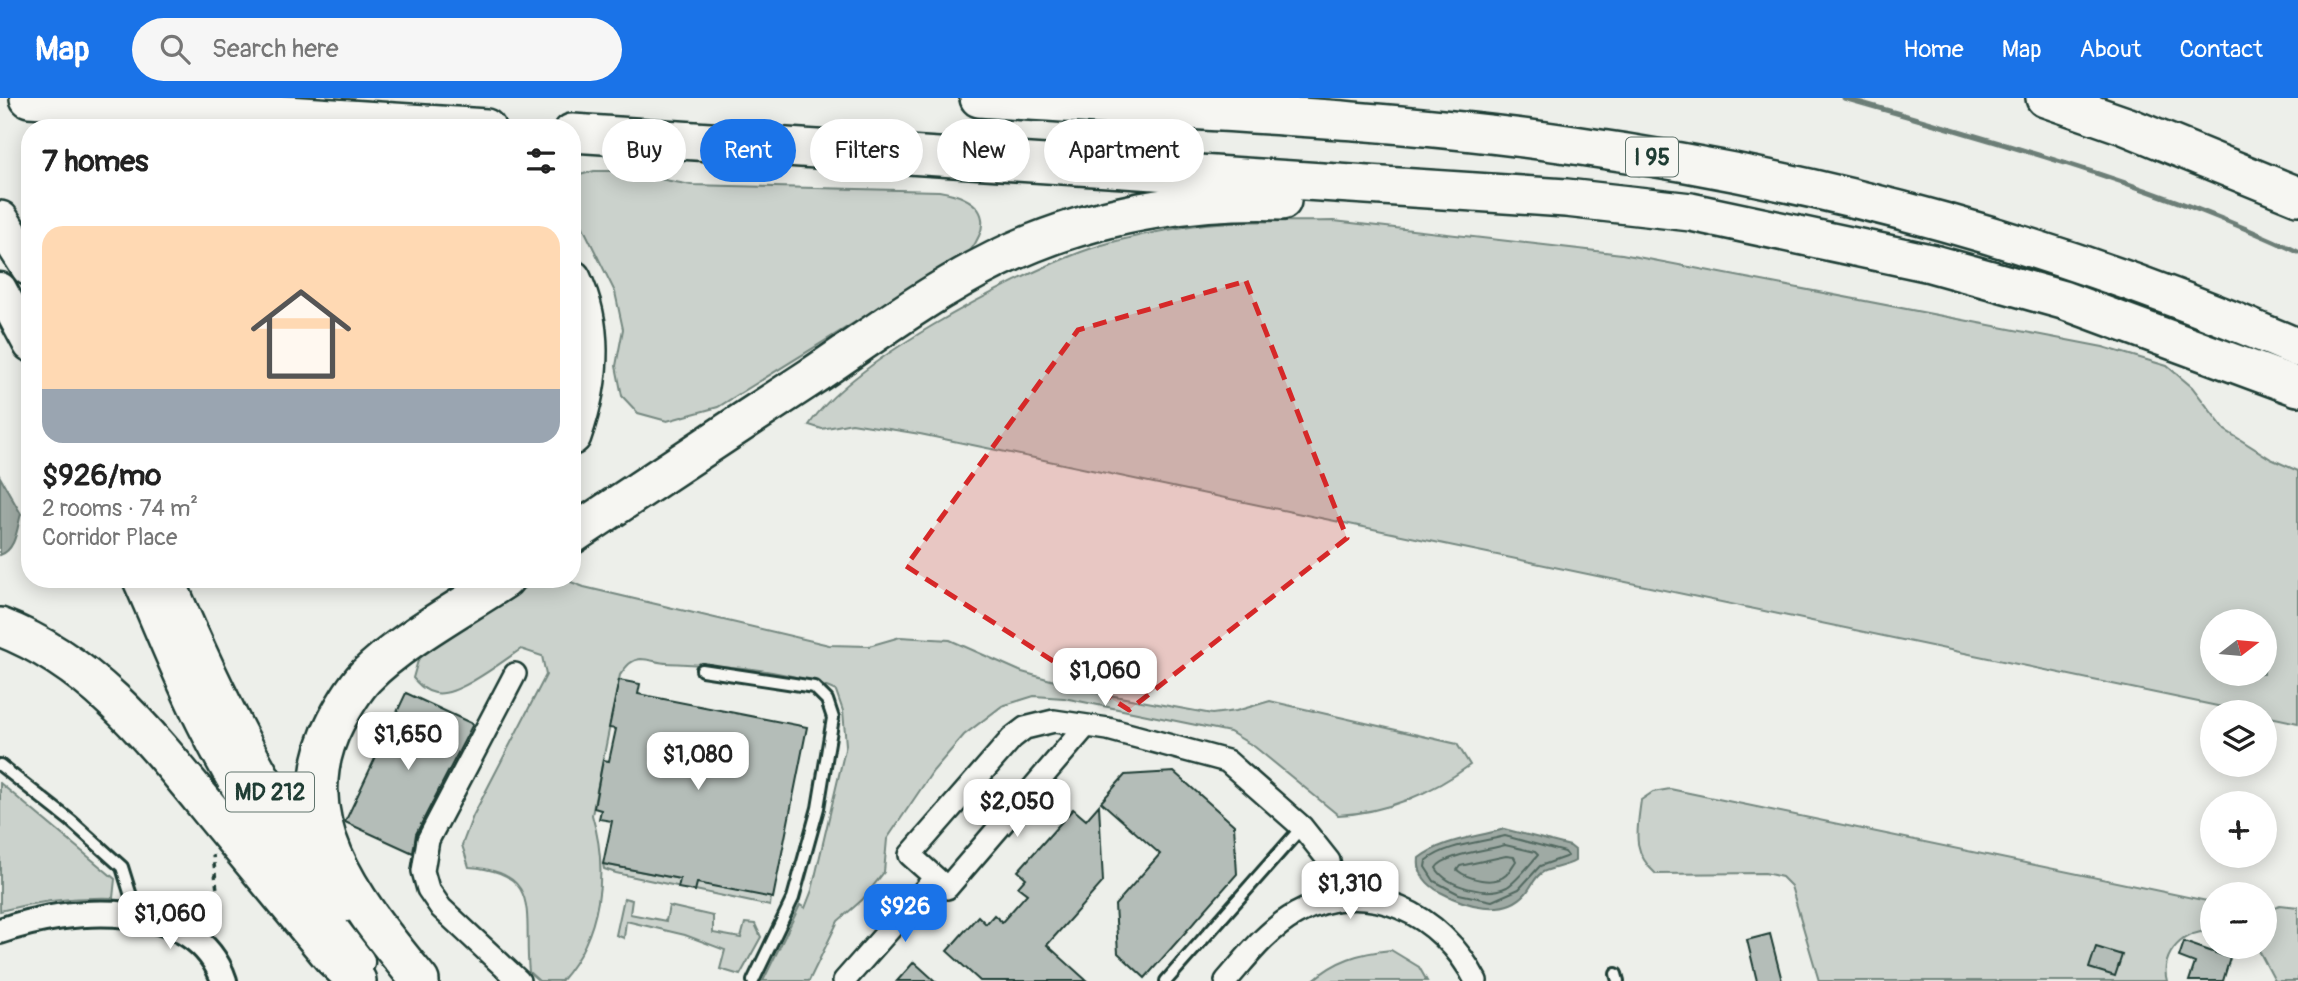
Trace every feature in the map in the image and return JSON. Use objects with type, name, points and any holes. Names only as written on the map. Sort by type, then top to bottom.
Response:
[{"type":"highway","points":[[29,98],[351,119]]},
{"type":"highway","name":"I 95","points":[[979,98],[1437,129],[1572,144],[1700,165],[1838,193],[1947,220],[2077,261],[2298,348]]},
{"type":"highway","points":[[2045,98],[2126,126],[2298,196]]},
{"type":"highway","points":[[141,105],[248,119]]},
{"type":"highway","points":[[581,134],[1566,198],[1691,212],[1930,263],[2063,300],[2298,387]]},
{"type":"highway","points":[[581,529],[940,291],[1033,243],[1088,225],[1205,204],[1277,201],[1564,212],[1689,223],[1827,241]]},
{"type":"highway","points":[[0,220],[21,253]]},
{"type":"highway","points":[[581,297],[589,344],[586,393],[581,408]]},
{"type":"highway","points":[[420,981],[346,881],[328,847],[319,812],[318,777],[328,736],[344,706],[366,677],[400,649],[492,588]]},
{"type":"highway","points":[[0,628],[33,640],[79,669],[121,705],[332,957],[357,981]]},
{"type":"main road","points":[[0,233],[21,271]]},
{"type":"main road","points":[[0,289],[21,328]]},
{"type":"main road","name":"MD 212","points":[[143,588],[202,721],[249,807],[297,881],[373,981]]},
{"type":"main road","name":"MD 212","points":[[172,588],[225,709],[270,792],[318,867],[410,981]]},
{"type":"street","points":[[515,674],[428,840],[423,871],[428,890],[441,908],[519,981]]},
{"type":"street","points":[[1086,726],[947,888],[910,855],[1012,738],[1025,728],[1054,721],[1086,726],[1227,761],[1302,827],[1329,861],[1334,900]]},
{"type":"street","points":[[844,981],[936,878]]},
{"type":"street","points":[[1226,981],[1274,929],[1295,915],[1334,900],[1366,899],[1422,917],[1444,934],[1464,957],[1476,981]]},
{"type":"street","points":[[0,932],[31,920],[67,915],[126,915],[169,925],[195,939],[215,959],[224,979]]},
{"type":"lane","points":[[702,670],[814,687],[827,700],[833,718],[830,749],[801,877],[753,981]]},
{"type":"lane","points":[[0,765],[71,821],[122,867],[132,899],[126,915]]},
{"type":"lane","points":[[1166,981],[1302,827]]},
{"type":"path","points":[[211,929],[218,899],[213,846]]},
{"type":"highlighted area","points":[[1246,281],[1347,538],[1129,710],[906,566],[1078,330]]},
{"type":"shaded area","points":[[594,171],[602,171],[602,182],[939,191],[972,203],[982,218],[978,238],[970,251],[718,407],[667,421],[638,413],[622,396],[616,366],[623,329],[615,292],[581,223],[581,175]]},
{"type":"shaded area","points":[[1334,221],[1622,254],[2103,347],[2167,366],[2192,387],[2225,430],[2271,459],[2298,471],[2298,723],[2277,719],[2277,700],[2200,700],[2200,702],[920,434],[852,423],[822,429],[809,425],[830,400],[894,350],[933,325],[1013,282],[1081,252],[1132,237],[1201,224]]},
{"type":"shaded area","points":[[581,586],[829,645],[869,646],[900,637],[950,640],[1022,672],[1098,693],[1212,714],[1236,711],[1270,701],[1457,744],[1470,765],[1424,793],[1407,800],[1373,810],[1338,815],[1255,747],[1230,732],[1064,698],[1034,696],[1002,706],[964,735],[933,771],[887,839],[884,872],[862,900],[838,921],[809,981],[763,981],[800,905],[805,908],[812,890],[846,745],[843,711],[836,691],[775,672],[637,660],[629,664],[620,675],[592,815],[600,858],[598,902],[593,923],[575,963],[561,981],[539,981],[529,972],[527,915],[525,900],[519,888],[509,878],[493,871],[469,867],[462,845],[473,816],[546,675],[542,656],[521,649],[467,684],[455,690],[435,693],[428,691],[413,678],[421,650],[525,588],[581,588]]},
{"type":"shaded area","points":[[0,783],[115,879],[113,898],[56,900],[0,911]]},
{"type":"shaded area","points":[[1670,789],[2200,899],[2200,932],[2184,939],[2171,953],[2167,961],[2167,981],[1819,981],[1791,886],[1782,877],[1765,873],[1656,874],[1648,866],[1639,849],[1638,822],[1641,800],[1653,792]]},
{"type":"shaded area","points":[[603,864],[771,897],[770,906],[616,873],[604,869]]},
{"type":"shaded area","points":[[624,898],[632,900],[630,914],[666,921],[669,906],[713,916],[713,933],[741,938],[745,923],[755,924],[761,937],[740,975],[720,969],[725,950],[685,935],[626,921],[624,938],[616,935]]},
{"type":"shaded area","points":[[2277,906],[2298,907],[2298,981],[2275,981],[2263,959],[2277,959]]},
{"type":"shaded area","points":[[1391,950],[1419,967],[1427,981],[1312,981],[1349,959]]},
{"type":"water","points":[[0,477],[21,514],[13,544],[0,555]]},
{"type":"water","points":[[1504,829],[1570,846],[1575,850],[1575,861],[1543,872],[1517,901],[1495,907],[1472,905],[1450,897],[1427,882],[1419,869],[1419,858],[1439,847]]},
{"type":"building","points":[[619,680],[640,684],[638,694],[807,727],[773,898],[697,883],[695,891],[678,888],[680,879],[603,864],[612,821],[599,819],[601,810],[594,808],[603,760],[609,761],[616,729],[609,728]]},
{"type":"building","points":[[406,693],[473,724],[416,834],[413,853],[345,822]]},
{"type":"building","points":[[1174,772],[1234,825],[1237,874],[1145,978],[1118,953],[1115,905],[1160,854],[1101,802],[1125,775]]},
{"type":"building","points":[[1099,805],[1103,882],[1047,945],[1087,981],[980,981],[947,951],[978,916],[986,924],[994,915],[1002,922],[1027,894],[1018,887],[1026,878],[1018,871],[1073,809],[1086,820]]},
{"type":"building","points":[[1770,934],[1782,981],[1757,981],[1747,940]]},
{"type":"building","points":[[2184,942],[2200,948],[2200,959],[2230,959],[2223,981],[2189,981],[2195,963],[2179,957]]},
{"type":"building","points":[[2096,947],[2122,955],[2115,976],[2089,968]]},
{"type":"building","points":[[914,962],[935,981],[897,981]]},
{"type":"waterway","points":[[1844,98],[2017,148],[2131,185],[2187,205],[2298,252]]}]
